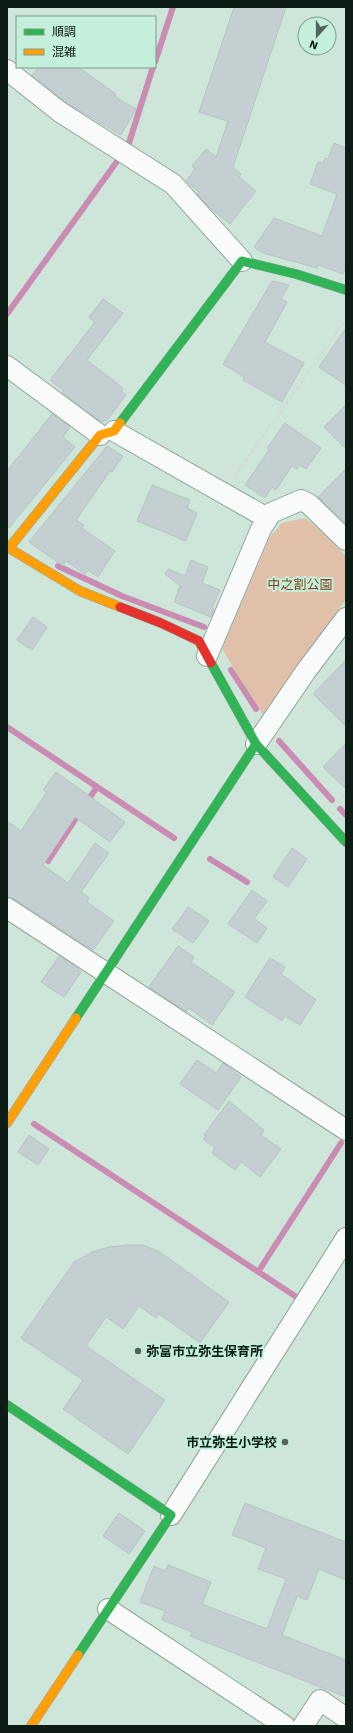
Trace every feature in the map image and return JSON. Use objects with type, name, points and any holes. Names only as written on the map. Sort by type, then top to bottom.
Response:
[{"type":"street","points":[[7,70],[60,112],[173,184],[242,261],[296,274],[346,290]]},
{"type":"street","points":[[242,261],[107,433],[8,548],[80,591],[161,623],[199,641],[256,744],[346,842]]},
{"type":"street","points":[[7,366],[107,433],[268,518]]},
{"type":"street","points":[[207,656],[261,529],[271,513],[301,500],[309,504],[346,540]]},
{"type":"street","points":[[7,1123],[256,744],[306,671],[346,618]]},
{"type":"street","points":[[7,908],[346,1130]]},
{"type":"street","points":[[31,1726],[171,1515],[346,1238]]},
{"type":"street","points":[[7,1405],[171,1515]]},
{"type":"street","points":[[108,1609],[285,1726]]},
{"type":"street","points":[[303,1726],[320,1700],[346,1718]]},
{"type":"path","points":[[223,493],[346,319]]},
{"type":"green space","name":"中之割公園","points":[[305,518],[320,530],[346,556],[346,599],[263,715],[222,649],[270,537],[282,523]]},
{"type":"building","points":[[234,7],[286,7],[233,167],[241,174],[239,177],[256,191],[230,224],[209,207],[197,194],[199,192],[186,181],[195,169],[192,166],[206,149],[216,157],[228,121],[199,112]]},
{"type":"building","points":[[38,68],[79,68],[116,94],[115,97],[136,109],[121,135],[67,103],[32,75]]},
{"type":"building","points":[[334,143],[346,148],[346,266],[343,274],[318,265],[317,268],[263,253],[254,247],[274,218],[322,236],[337,194],[310,184],[318,162],[323,163],[325,158],[328,159]]},
{"type":"building","points":[[272,281],[289,285],[281,299],[287,302],[265,342],[304,363],[282,402],[243,380],[244,377],[223,364]]},
{"type":"building","points":[[103,299],[123,313],[87,360],[123,388],[121,391],[126,395],[107,420],[101,422],[63,393],[64,391],[50,380],[95,322],[89,317]]},
{"type":"building","points":[[346,328],[346,385],[319,367]]},
{"type":"building","points":[[346,405],[346,449],[324,427]]},
{"type":"building","points":[[52,414],[70,427],[63,437],[75,447],[9,528],[7,527],[7,471]]},
{"type":"building","points":[[285,423],[321,448],[306,469],[300,465],[297,469],[292,466],[276,490],[272,487],[265,498],[245,485],[269,450],[267,448]]},
{"type":"building","points":[[107,446],[123,456],[112,472],[110,471],[76,520],[84,525],[82,528],[115,551],[98,577],[88,570],[85,574],[66,561],[63,566],[29,542]]},
{"type":"building","points":[[346,469],[346,524],[318,497]]},
{"type":"building","points":[[152,485],[190,500],[187,508],[197,513],[186,541],[137,521]]},
{"type":"building","points":[[191,560],[208,567],[202,583],[220,590],[212,608],[214,610],[211,617],[174,602],[180,586],[165,574],[168,569],[185,576]]},
{"type":"building","points":[[33,617],[47,627],[32,650],[17,640]]},
{"type":"building","points":[[346,660],[346,726],[313,694]]},
{"type":"building","points":[[346,743],[346,789],[323,767]]},
{"type":"building","points":[[56,772],[125,822],[110,842],[75,817],[43,865],[68,883],[95,843],[109,853],[81,892],[89,898],[87,902],[114,921],[93,950],[13,898],[7,897],[7,821],[21,831],[47,792],[43,790]]},
{"type":"building","points":[[292,848],[307,859],[288,887],[273,877]]},
{"type":"building","points":[[252,890],[267,901],[254,919],[267,928],[257,943],[228,924]]},
{"type":"building","points":[[188,907],[209,921],[193,943],[172,929]]},
{"type":"building","points":[[178,946],[194,957],[191,962],[235,992],[212,1025],[189,1008],[186,1012],[149,987]]},
{"type":"building","points":[[59,956],[79,969],[78,971],[81,972],[64,997],[41,982]]},
{"type":"building","points":[[270,958],[285,967],[281,974],[316,1000],[300,1025],[285,1016],[282,1021],[245,997]]},
{"type":"building","points":[[197,1060],[216,1073],[223,1063],[241,1077],[218,1110],[180,1084]]},
{"type":"building","points":[[229,1101],[264,1130],[261,1135],[281,1149],[260,1177],[241,1162],[235,1170],[212,1153],[215,1148],[203,1139],[206,1136],[204,1135]]},
{"type":"building","points":[[29,1135],[49,1149],[38,1165],[18,1152]]},
{"type":"building","points":[[143,1245],[160,1252],[229,1302],[200,1343],[159,1314],[156,1318],[139,1306],[123,1329],[106,1317],[86,1346],[165,1400],[128,1454],[63,1409],[83,1380],[21,1338],[74,1262],[92,1252],[109,1247]]},
{"type":"building","points":[[245,1503],[346,1542],[346,1580],[319,1569],[307,1600],[297,1596],[282,1635],[346,1660],[346,1697],[190,1636],[192,1632],[162,1620],[165,1611],[140,1602],[154,1566],[165,1571],[168,1565],[211,1582],[202,1604],[267,1629],[286,1579],[258,1569],[266,1548],[232,1535]]},
{"type":"building","points":[[119,1513],[145,1531],[129,1554],[103,1536]]},
{"type":"waterway","points":[[156,59],[173,7]]},
{"type":"waterway","points":[[128,146],[153,68]]},
{"type":"waterway","points":[[7,314],[118,160]]},
{"type":"waterway","points":[[58,566],[122,596],[204,627]]},
{"type":"waterway","points":[[231,670],[256,709]]},
{"type":"waterway","points":[[7,727],[174,838]]},
{"type":"waterway","points":[[279,741],[332,800]]},
{"type":"waterway","points":[[86,803],[97,787]]},
{"type":"waterway","points":[[340,809],[346,815]]},
{"type":"waterway","points":[[48,861],[80,812]]},
{"type":"waterway","points":[[210,859],[247,882]]},
{"type":"waterway","points":[[34,1124],[301,1300]]},
{"type":"waterway","points":[[258,1272],[341,1143]]},
{"type":"traffic: fast","points":[[120,423],[242,261],[296,274],[346,290]]},
{"type":"traffic: fast","points":[[211,663],[256,744],[346,842]]},
{"type":"traffic: fast","points":[[76,1018],[256,744]]},
{"type":"traffic: fast","points":[[7,1405],[171,1515],[78,1655]]},
{"type":"traffic: slow","points":[[9,548],[100,435],[114,431],[120,423]]},
{"type":"traffic: slow","points":[[7,547],[80,591],[120,607]]},
{"type":"traffic: slow","points":[[7,1123],[76,1018]]},
{"type":"traffic: slow","points":[[31,1726],[78,1655]]},
{"type":"traffic: jam","points":[[120,607],[161,623],[199,641],[211,663]]},
{"type":"place","name":"弥富市立弥生保育所","points":[[138,1351]]},
{"type":"place","name":"市立弥生小学校","points":[[285,1442]]}]
